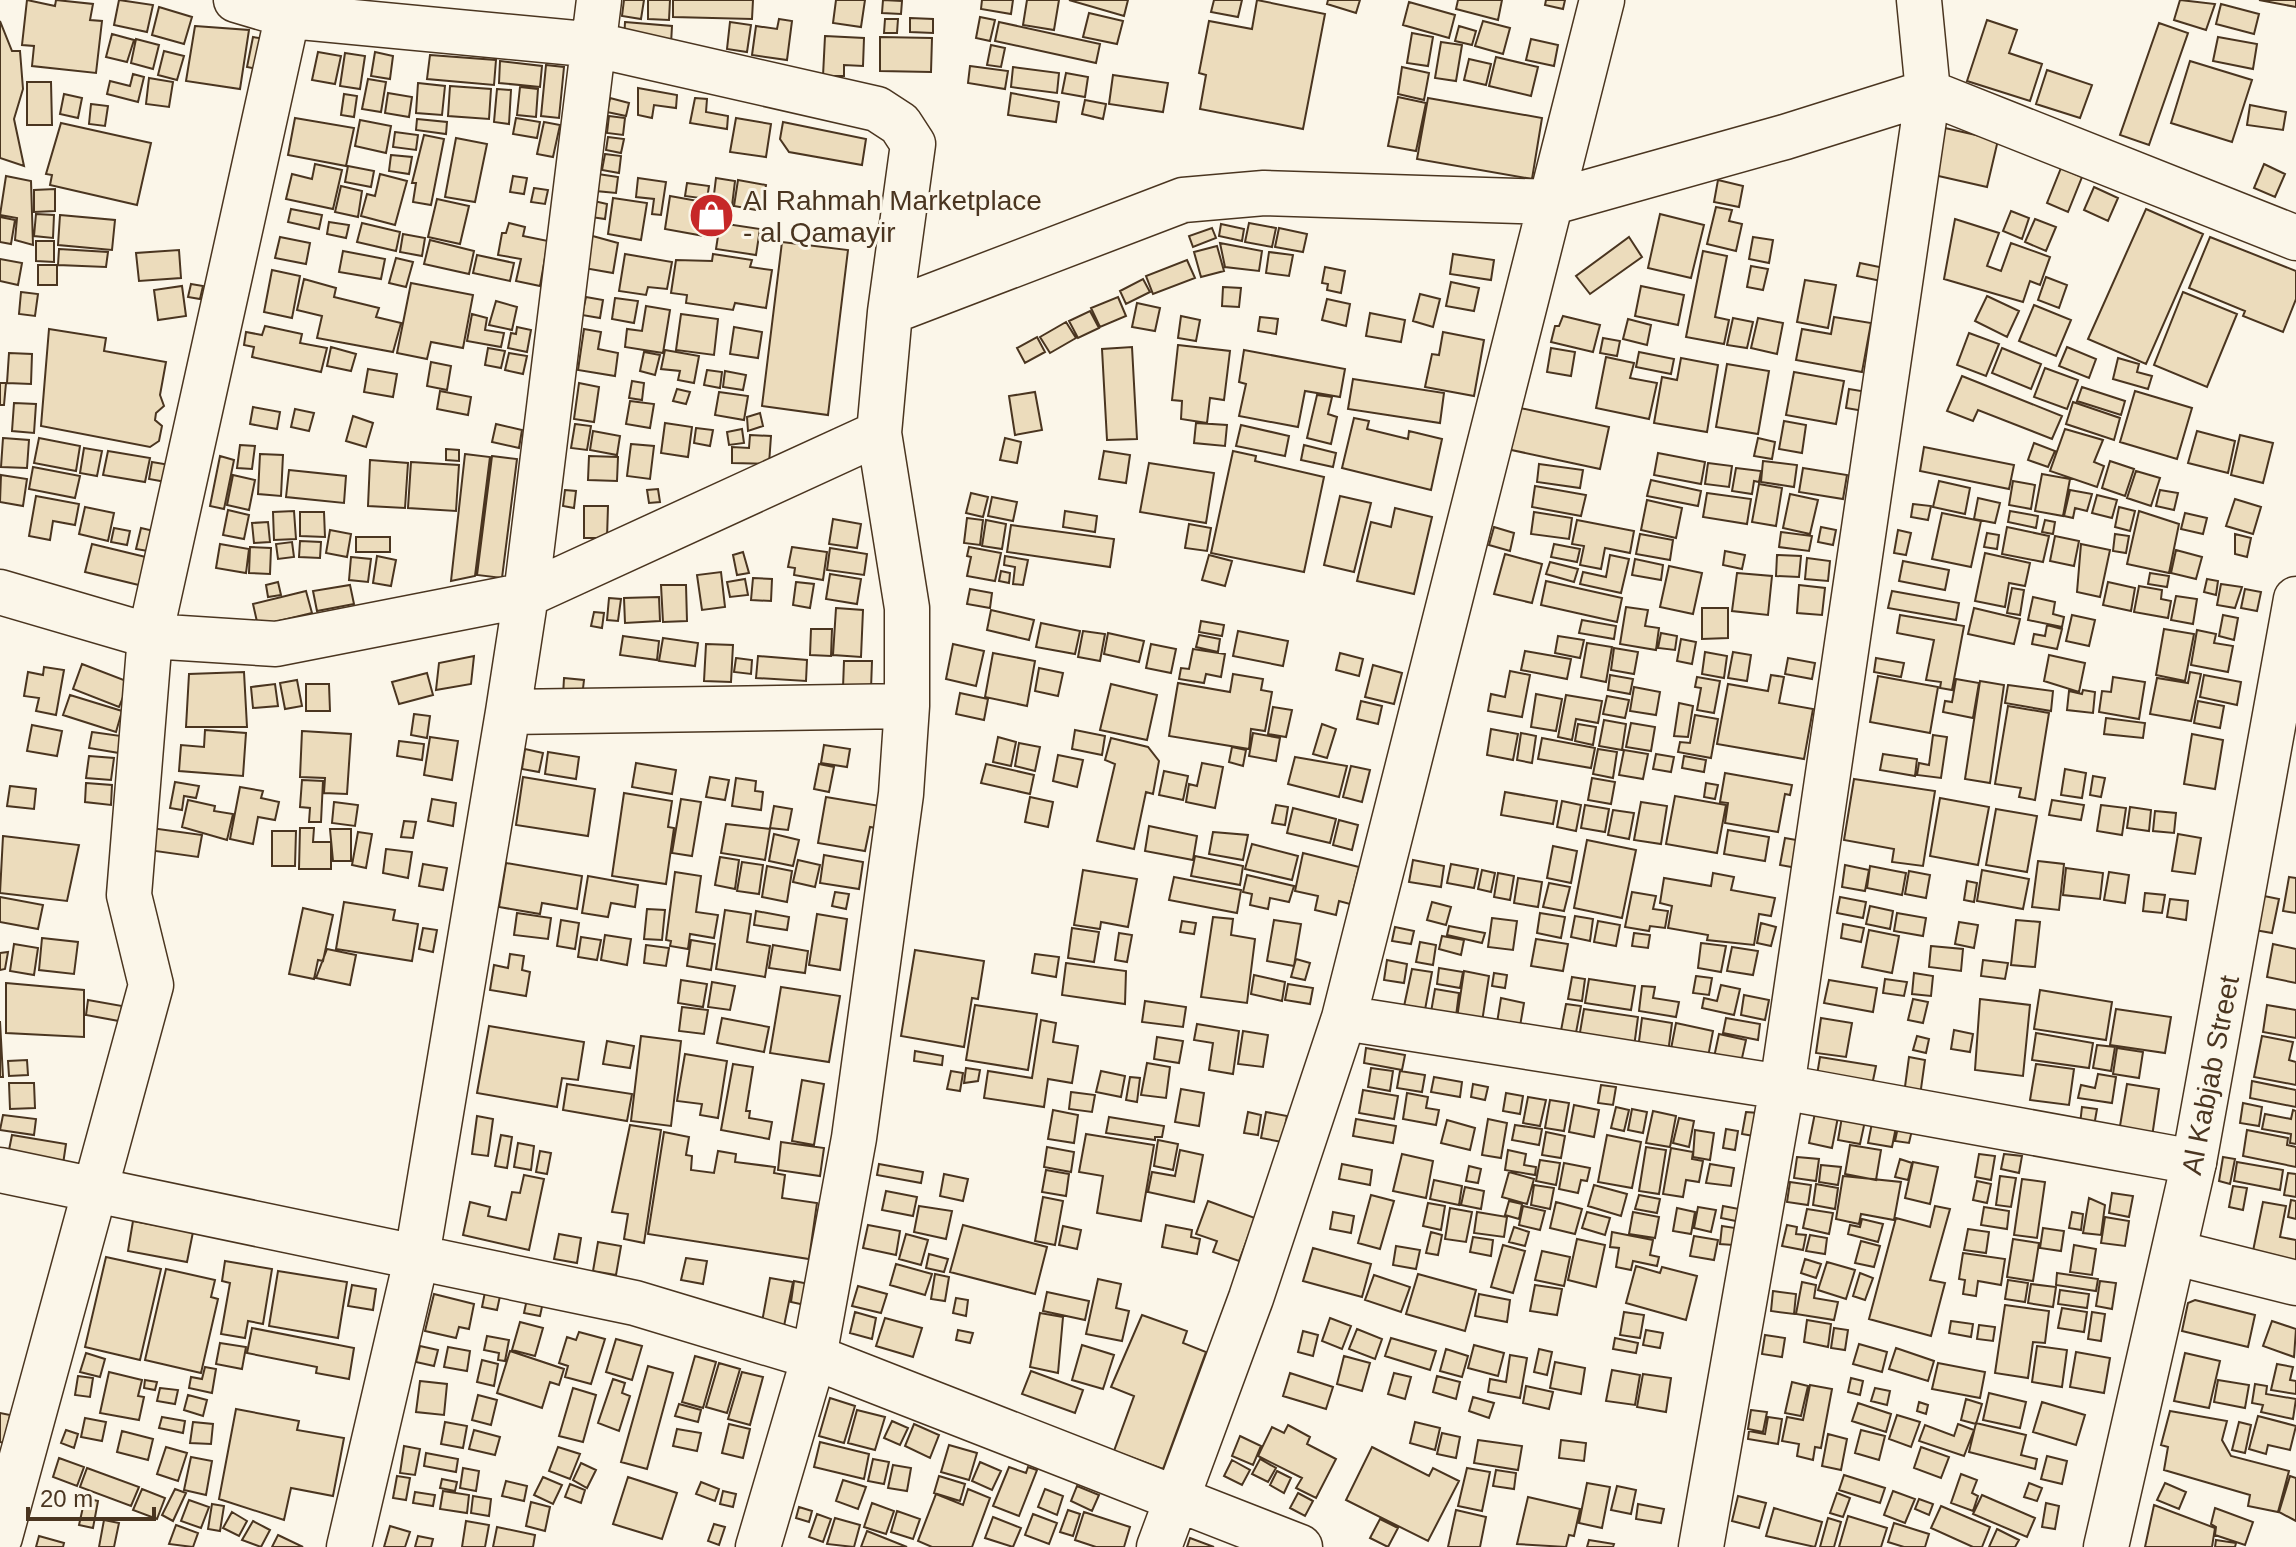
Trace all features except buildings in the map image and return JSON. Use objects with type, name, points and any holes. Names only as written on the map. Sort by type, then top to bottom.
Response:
[{"type":"street","points":[[236,0],[596,45],[877,109],[900,124],[913,144],[890,312],[879,433],[907,608],[907,706],[901,794],[854,1138],[814,1357],[758,1547]]},
{"type":"street","points":[[349,1547],[417,1256],[508,712],[526,595],[596,45],[599,0]]},
{"type":"street","points":[[1159,1547],[1261,1270],[1344,1018],[1602,0]]},
{"type":"street","points":[[1701,1547],[1782,1087],[1928,92],[1919,0]]},
{"type":"street","points":[[0,1537],[151,985],[129,895],[150,636],[291,8]]},
{"type":"street","points":[[890,312],[1183,200],[1264,193],[1553,202],[1785,137],[1928,92],[2296,238]]},
{"type":"street","points":[[0,592],[150,636],[276,644],[526,595],[879,433]]},
{"type":"street","name":"Al Kabjab Street","points":[[2106,1547],[2176,1253],[2296,599]]},
{"type":"street","points":[[508,712],[907,706]]},
{"type":"street","points":[[1344,1018],[1782,1087],[2194,1162]]},
{"type":"street","points":[[0,1170],[635,1303],[814,1357],[1300,1547]]},
{"type":"street","points":[[2176,1253],[2296,1283]]},
{"type":"place","name":"Al Rahmah Marketplace - al Qamayir","points":[[712,216]]}]
